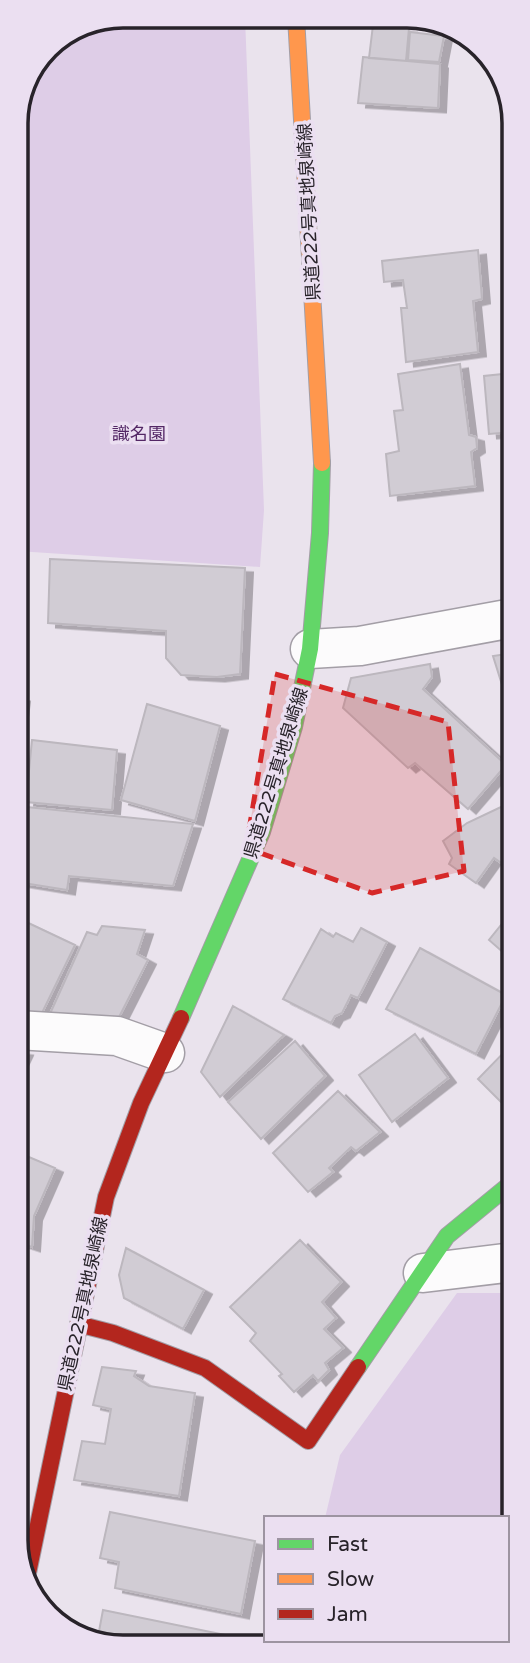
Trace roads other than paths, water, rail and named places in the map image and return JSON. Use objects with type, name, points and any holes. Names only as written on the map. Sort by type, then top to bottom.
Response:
[{"type":"main road","name":"県道222号真地泉崎線","points":[[30,1561],[106,1196],[141,1103],[206,965],[262,832],[294,727],[310,649],[320,533],[322,468],[306,147],[297,28]]},
{"type":"main road","points":[[78,1324],[113,1333],[205,1368],[308,1441],[447,1236],[502,1191]]},
{"type":"street","points":[[310,649],[360,646],[502,620]]},
{"type":"street","points":[[28,1031],[117,1036],[165,1053]]},
{"type":"street","points":[[423,1273],[502,1263]]},
{"type":"park label","name":"識名園","points":[[139,434]]}]
